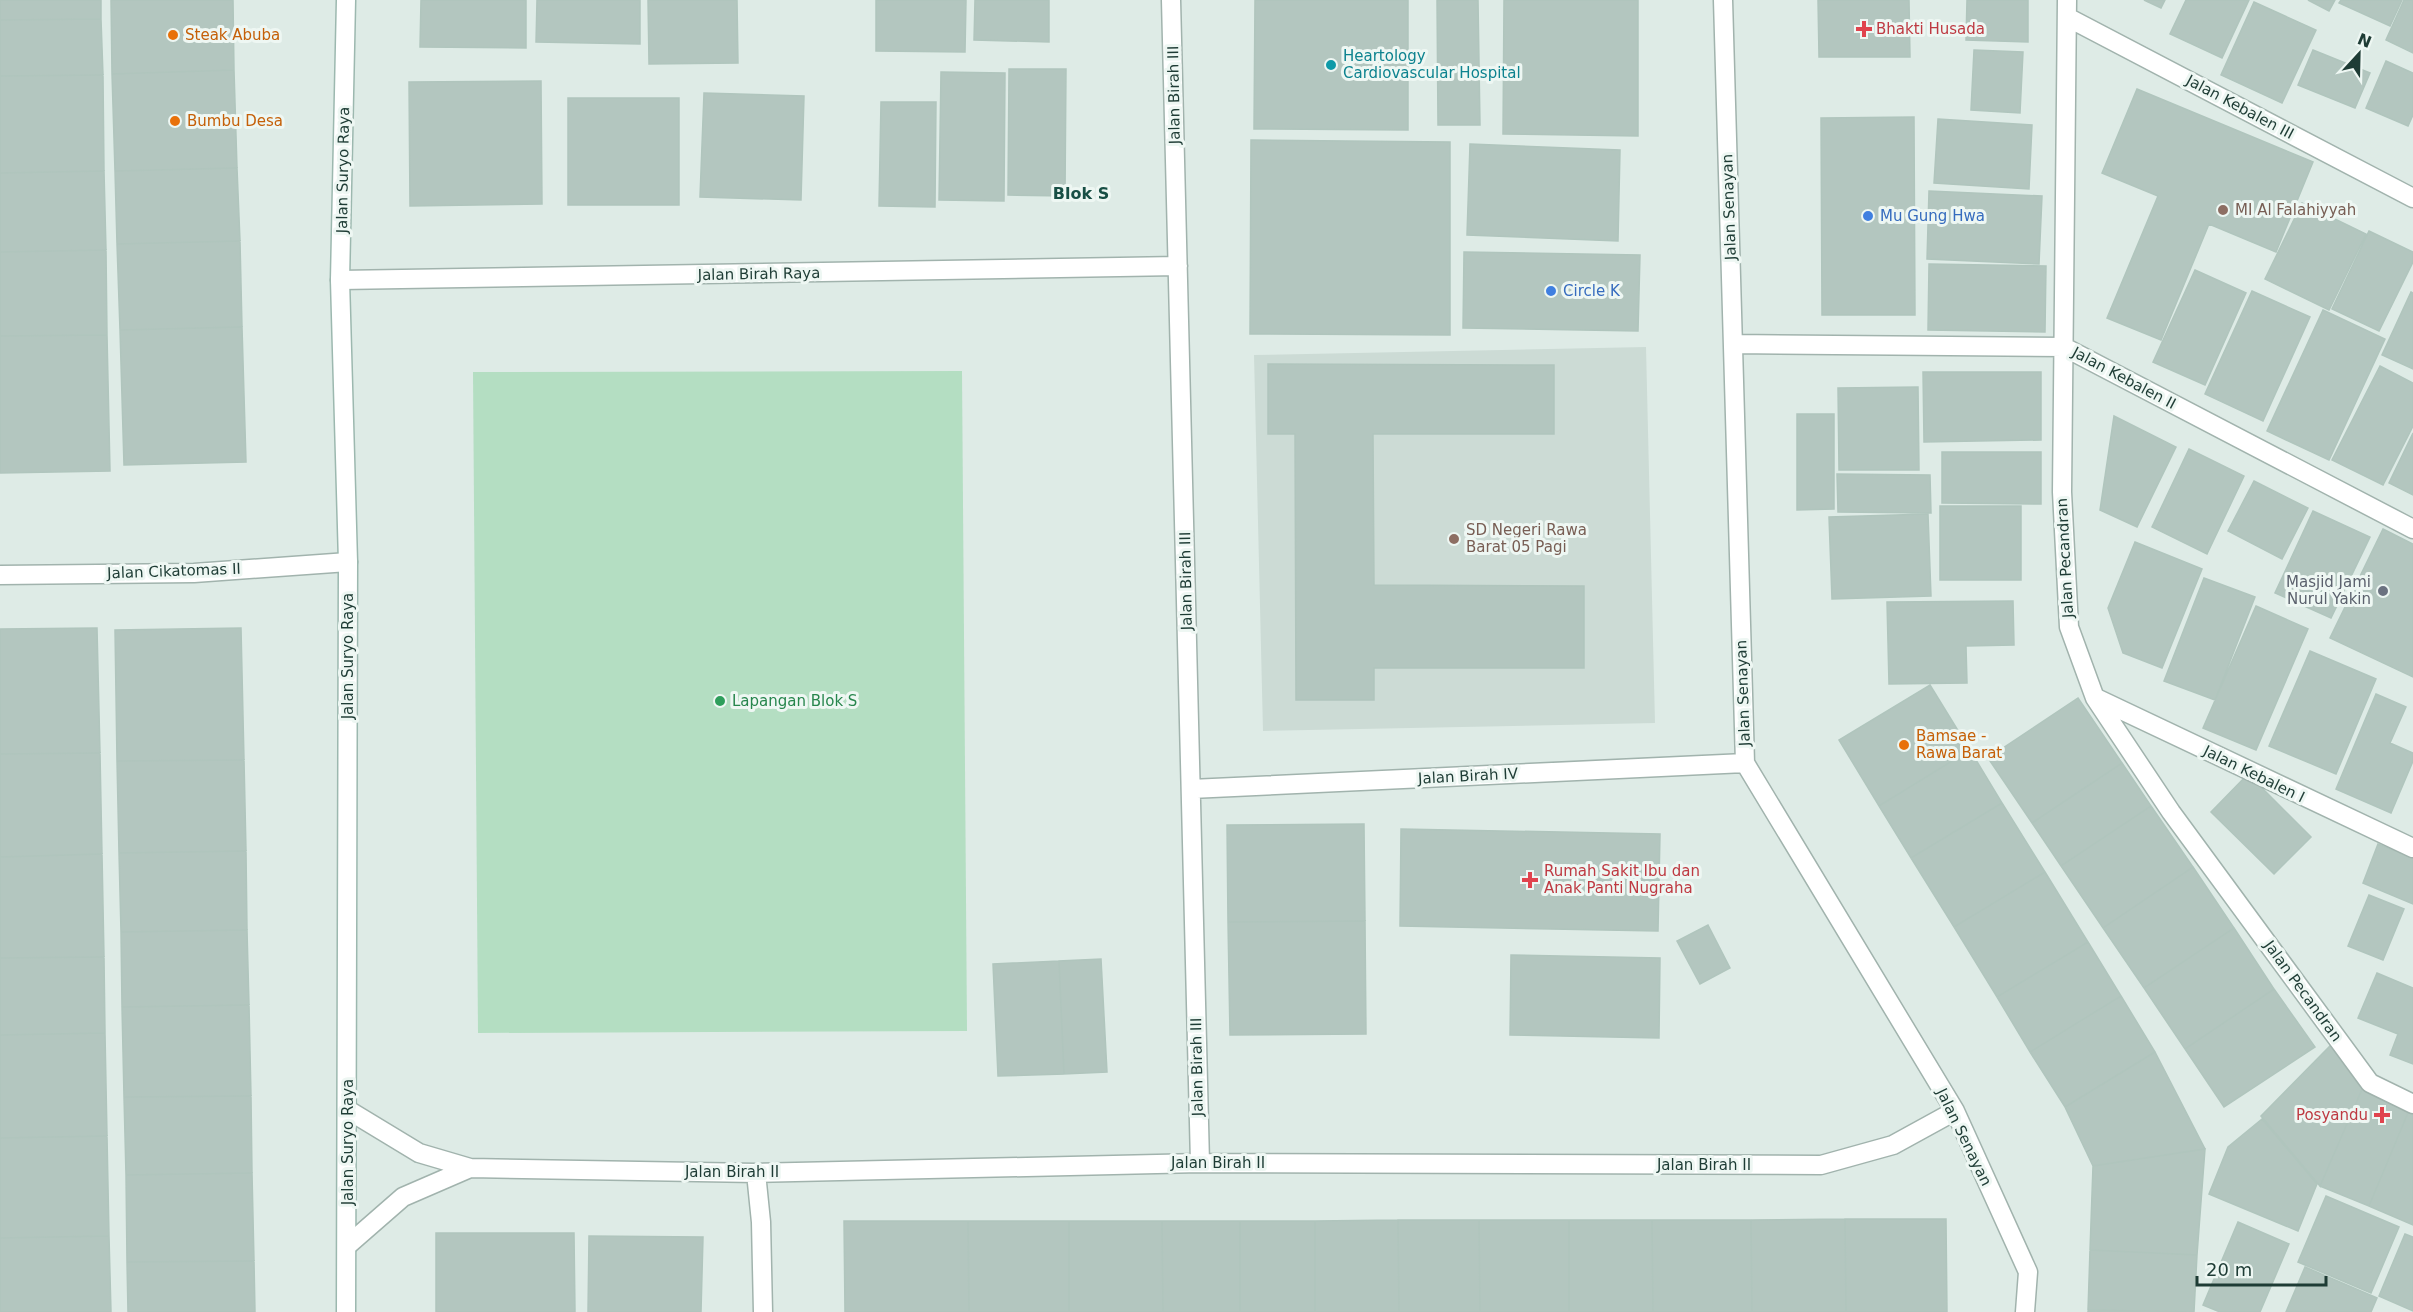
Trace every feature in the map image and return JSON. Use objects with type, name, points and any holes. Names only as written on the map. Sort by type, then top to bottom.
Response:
[{"type":"street","name":"Jalan Suryo Raya","points":[[346,0],[340,280],[348,562],[348,1245],[346,1312]]},
{"type":"street","name":"Jalan Birah III","points":[[1172,0],[1200,1163]]},
{"type":"street","name":"Jalan Senayan","points":[[1723,0],[1745,764],[1954,1111],[2028,1272],[2025,1312]]},
{"type":"street","name":"Jalan Kebalen III","points":[[2067,8],[2413,198]]},
{"type":"street","name":"Jalan Pecandran","points":[[2067,8],[2061,492],[2067,612],[2095,698],[2171,812],[2370,1083],[2413,1104]]},
{"type":"street","name":"Jalan Birah Raya","points":[[340,280],[1178,266]]},
{"type":"street","name":"Jalan Kebalen II","points":[[1733,344],[2064,347],[2413,529]]},
{"type":"street","name":"Jalan Cikatomas II","points":[[0,574],[194,573],[348,562]]},
{"type":"street","name":"Jalan Kebalen I","points":[[2095,698],[2413,848]]},
{"type":"street","name":"Jalan Birah IV","points":[[1191,789],[1745,764]]},
{"type":"street","name":"Jalan Birah II","points":[[348,1110],[419,1153],[470,1168],[756,1173],[1200,1163],[1821,1165],[1893,1145],[1954,1111]]},
{"type":"street","name":"Jalan Birah II","points":[[348,1245],[403,1197],[470,1168]]},
{"type":"street","points":[[756,1173],[761,1221],[763,1312]]},
{"type":"shaded area","name":"SD Negeri Rawa Barat 05 Pagi","points":[[1646,347],[1655,723],[1263,731],[1254,355]]},
{"type":"green space","name":"Lapangan Blok S","points":[[962,371],[967,1031],[478,1033],[473,372]]},
{"type":"building","points":[[0,0],[101,0],[101,19],[0,20]]},
{"type":"building","name":"Steak Abuba","points":[[111,0],[233,0],[234,70],[112,74]]},
{"type":"building","points":[[421,0],[526,0],[526,48],[420,47]]},
{"type":"building","points":[[537,0],[640,0],[640,44],[536,42]]},
{"type":"building","points":[[648,0],[737,0],[738,63],[649,64]]},
{"type":"building","points":[[876,0],[966,0],[965,52],[876,51]]},
{"type":"building","points":[[975,0],[1049,0],[1049,42],[974,40]]},
{"type":"building","name":"Heartology Cardiovascular Hospital","points":[[1255,0],[1408,0],[1408,130],[1254,129]]},
{"type":"building","points":[[1437,0],[1478,0],[1480,125],[1438,125]]},
{"type":"building","points":[[1504,0],[1638,0],[1638,136],[1503,134]]},
{"type":"building","name":"Bhakti Husada","points":[[1818,0],[1909,0],[1910,57],[1819,57]]},
{"type":"building","points":[[1967,0],[2028,0],[2028,42],[1966,40]]},
{"type":"building","points":[[2144,0],[2165,0],[2161,8]]},
{"type":"building","points":[[2186,0],[2249,0],[2222,58],[2170,34]]},
{"type":"building","points":[[2308,0],[2335,0],[2329,11]]},
{"type":"building","points":[[2341,0],[2402,0],[2390,26],[2339,3]]},
{"type":"building","points":[[2404,0],[2413,0],[2413,53],[2386,40]]},
{"type":"building","points":[[2254,2],[2316,30],[2282,103],[2221,75]]},
{"type":"building","points":[[101,19],[103,75],[0,76],[0,20]]},
{"type":"building","points":[[1974,50],[2023,52],[2020,113],[1971,110]]},
{"type":"building","points":[[2313,50],[2370,73],[2355,108],[2298,85]]},
{"type":"building","points":[[2386,61],[2413,73],[2413,115],[2408,126],[2366,108]]},
{"type":"building","points":[[1009,69],[1066,69],[1065,196],[1008,195]]},
{"type":"building","name":"Bumbu Desa","points":[[234,70],[237,168],[115,171],[112,74]]},
{"type":"building","points":[[941,72],[1005,73],[1004,201],[939,200]]},
{"type":"building","points":[[103,75],[104,171],[0,173],[0,76]]},
{"type":"building","points":[[541,81],[542,204],[410,206],[409,82]]},
{"type":"building","name":"MI Al Falahiyyah","points":[[2137,89],[2313,162],[2276,252],[2209,224],[2161,340],[2107,318],[2158,196],[2102,173]]},
{"type":"building","points":[[704,93],[804,96],[801,200],[700,197]]},
{"type":"building","points":[[568,98],[679,98],[679,205],[568,205]]},
{"type":"building","points":[[881,102],[936,102],[935,207],[879,206]]},
{"type":"building","name":"Mu Gung Hwa","points":[[1914,117],[1915,315],[1822,315],[1821,118]]},
{"type":"building","points":[[1938,119],[2032,125],[2029,189],[1934,183]]},
{"type":"building","points":[[1251,140],[1450,142],[1450,335],[1250,334]]},
{"type":"building","points":[[1470,144],[1620,150],[1618,241],[1467,235]]},
{"type":"building","points":[[237,168],[240,241],[117,244],[115,171]]},
{"type":"building","points":[[104,171],[106,250],[0,252],[0,173]]},
{"type":"building","points":[[1929,191],[2042,196],[2039,264],[1927,259]]},
{"type":"building","points":[[2302,203],[2366,234],[2329,310],[2265,279]]},
{"type":"building","points":[[2369,231],[2413,252],[2413,262],[2379,331],[2332,309]]},
{"type":"building","points":[[240,241],[242,327],[120,330],[117,244]]},
{"type":"building","points":[[106,250],[107,335],[0,336],[0,252]]},
{"type":"building","name":"Circle K","points":[[1464,252],[1640,255],[1638,331],[1463,328]]},
{"type":"building","points":[[1929,264],[2046,266],[2045,332],[1928,330]]},
{"type":"building","points":[[2195,270],[2246,293],[2205,385],[2153,362]]},
{"type":"building","points":[[2252,291],[2310,317],[2263,421],[2205,394]]},
{"type":"building","points":[[2411,292],[2413,293],[2413,369],[2382,355]]},
{"type":"building","points":[[2323,310],[2385,339],[2329,460],[2267,431]]},
{"type":"building","points":[[242,327],[246,462],[124,465],[120,330]]},
{"type":"building","points":[[107,335],[110,471],[0,473],[0,336]]},
{"type":"building","points":[[1268,364],[1554,365],[1554,434],[1373,434],[1374,585],[1584,586],[1584,668],[1374,668],[1374,700],[1296,700],[1295,434],[1268,434]]},
{"type":"building","points":[[2380,366],[2413,383],[2413,426],[2383,485],[2332,460]]},
{"type":"building","points":[[1923,372],[2041,372],[2041,440],[1924,442]]},
{"type":"building","points":[[1918,387],[1919,470],[1839,470],[1838,388]]},
{"type":"building","points":[[1797,414],[1834,414],[1834,509],[1797,510]]},
{"type":"building","points":[[2114,416],[2176,447],[2137,527],[2100,510]]},
{"type":"building","points":[[2413,433],[2413,495],[2389,483]]},
{"type":"building","points":[[2189,449],[2244,476],[2207,554],[2152,527]]},
{"type":"building","points":[[1942,452],[2041,452],[2041,504],[1942,503]]},
{"type":"building","points":[[1837,474],[1930,475],[1931,513],[1838,512]]},
{"type":"building","points":[[2254,481],[2308,508],[2282,559],[2228,531]]},
{"type":"building","points":[[1940,506],[2021,506],[2021,580],[1940,580]]},
{"type":"building","points":[[2313,511],[2370,537],[2331,618],[2275,593]]},
{"type":"building","points":[[1928,514],[1931,596],[1832,599],[1829,517]]},
{"type":"building","name":"Masjid Jami Nurul Yakin","points":[[2383,529],[2413,544],[2413,677],[2330,638]]},
{"type":"building","points":[[2135,542],[2202,569],[2162,668],[2123,653],[2108,608]]},
{"type":"building","points":[[2204,578],[2255,597],[2215,700],[2164,681]]},
{"type":"building","points":[[2013,601],[2014,645],[1966,646],[1967,683],[1889,684],[1887,602]]},
{"type":"building","points":[[2256,606],[2308,629],[2256,750],[2203,728]]},
{"type":"building","points":[[97,628],[100,753],[0,754],[0,629]]},
{"type":"building","points":[[241,628],[244,760],[117,761],[115,630]]},
{"type":"building","points":[[2310,651],[2376,679],[2336,774],[2269,746]]},
{"type":"building","name":"Bamsae - Rawa Barat","points":[[1930,685],[1970,750],[1879,806],[1839,740]]},
{"type":"building","points":[[2376,694],[2406,707],[2390,743],[2413,753],[2413,761],[2391,813],[2336,789]]},
{"type":"building","points":[[2078,698],[2122,763],[2032,823],[1988,758]]},
{"type":"building","points":[[1970,750],[2002,803],[1911,858],[1879,806]]},
{"type":"building","points":[[100,753],[102,854],[0,857],[0,754]]},
{"type":"building","points":[[244,760],[246,851],[119,853],[117,761]]},
{"type":"building","points":[[2122,763],[2151,806],[2061,866],[2032,823]]},
{"type":"building","points":[[2248,774],[2311,837],[2274,874],[2211,812]]},
{"type":"building","points":[[2002,803],[2045,872],[1954,927],[1911,858]]},
{"type":"building","points":[[2151,806],[2193,867],[2103,928],[2061,866]]},
{"type":"building","points":[[1364,824],[1365,921],[1228,922],[1227,825]]},
{"type":"building","name":"Rumah Sakit Ibu dan Anak Panti Nugraha","points":[[1401,829],[1660,834],[1658,931],[1400,926]]},
{"type":"building","points":[[2378,844],[2413,858],[2413,904],[2363,883]]},
{"type":"building","points":[[246,851],[247,930],[121,932],[119,853]]},
{"type":"building","points":[[102,854],[104,957],[0,958],[0,857]]},
{"type":"building","points":[[2193,867],[2234,928],[2144,988],[2103,928]]},
{"type":"building","points":[[2045,872],[2088,942],[1997,997],[1954,927]]},
{"type":"building","points":[[2369,895],[2404,909],[2383,960],[2348,946]]},
{"type":"building","points":[[1365,921],[1366,1034],[1230,1035],[1228,922]]},
{"type":"building","points":[[1708,925],[1730,968],[1700,984],[1677,941]]},
{"type":"building","points":[[2234,928],[2274,989],[2185,1049],[2144,988]]},
{"type":"building","points":[[247,930],[249,1005],[122,1007],[121,932]]},
{"type":"building","points":[[2088,942],[2121,996],[2030,1052],[1997,997]]},
{"type":"building","points":[[1511,955],[1660,958],[1659,1038],[1510,1035]]},
{"type":"building","points":[[104,957],[105,1033],[0,1035],[0,958]]},
{"type":"building","points":[[1101,959],[1107,1072],[1064,1074],[1059,961]]},
{"type":"building","points":[[1059,961],[1064,1074],[998,1076],[993,964]]},
{"type":"building","points":[[2377,973],[2413,988],[2413,1064],[2390,1055],[2398,1034],[2358,1018]]},
{"type":"building","points":[[2274,989],[2315,1047],[2224,1107],[2185,1049]]},
{"type":"building","points":[[2121,996],[2155,1052],[2065,1107],[2030,1052]]},
{"type":"building","points":[[249,1005],[251,1096],[124,1097],[122,1007]]},
{"type":"building","points":[[105,1033],[107,1136],[0,1138],[0,1035]]},
{"type":"building","points":[[2332,1044],[2363,1087],[2320,1186],[2261,1116]]},
{"type":"building","points":[[2155,1052],[2205,1149],[2093,1166],[2065,1107]]},
{"type":"building","points":[[2363,1087],[2410,1108],[2369,1206],[2320,1186]]},
{"type":"building","points":[[251,1096],[252,1173],[126,1175],[124,1097]]},
{"type":"building","points":[[2410,1108],[2413,1109],[2413,1225],[2369,1206]]},
{"type":"building","points":[[2262,1119],[2317,1184],[2298,1231],[2209,1194],[2228,1147]]},
{"type":"building","points":[[107,1136],[109,1236],[0,1238],[0,1138]]},
{"type":"building","points":[[2205,1149],[2197,1255],[2090,1250],[2093,1166]]},
{"type":"building","points":[[252,1173],[254,1261],[127,1262],[126,1175]]},
{"type":"building","points":[[2326,1196],[2399,1227],[2371,1293],[2298,1262]]},
{"type":"building","points":[[1845,1219],[1946,1219],[1947,1312],[1846,1312]]},
{"type":"building","points":[[1845,1219],[1846,1312],[1752,1312],[1751,1220]]},
{"type":"building","points":[[1398,1220],[1479,1220],[1480,1312],[1399,1312]]},
{"type":"building","points":[[1398,1220],[1399,1312],[1315,1312],[1315,1221]]},
{"type":"building","points":[[1479,1220],[1569,1220],[1569,1312],[1480,1312]]},
{"type":"building","points":[[1569,1220],[1652,1220],[1653,1312],[1569,1312]]},
{"type":"building","points":[[1652,1220],[1751,1220],[1752,1312],[1653,1312]]},
{"type":"building","points":[[844,1221],[968,1221],[969,1312],[845,1312]]},
{"type":"building","points":[[968,1221],[1069,1221],[1069,1312],[969,1312]]},
{"type":"building","points":[[1069,1221],[1162,1221],[1163,1312],[1069,1312]]},
{"type":"building","points":[[1162,1221],[1240,1221],[1240,1312],[1163,1312]]},
{"type":"building","points":[[1240,1221],[1315,1221],[1315,1312],[1240,1312]]},
{"type":"building","points":[[2238,1222],[2289,1244],[2260,1312],[2220,1312],[2203,1305]]},
{"type":"building","points":[[436,1233],[574,1233],[575,1312],[436,1312]]},
{"type":"building","points":[[2405,1234],[2413,1237],[2413,1311],[2379,1296]]},
{"type":"building","points":[[109,1236],[111,1312],[0,1312],[0,1238]]},
{"type":"building","points":[[589,1236],[703,1237],[701,1312],[588,1312]]},
{"type":"building","points":[[2090,1250],[2197,1255],[2194,1312],[2088,1310]]},
{"type":"building","points":[[254,1261],[255,1312],[128,1312],[127,1262]]},
{"type":"building","points":[[2305,1267],[2377,1298],[2371,1312],[2286,1312]]},
{"type":"building","points":[[2088,1310],[2141,1312],[2088,1312]]},
{"type":"place","name":"Bhakti Husada","points":[[1864,29]]},
{"type":"place","name":"Steak Abuba","points":[[173,35]]},
{"type":"place","name":"Heartology Cardiovascular Hospital","points":[[1331,65]]},
{"type":"place","name":"Bumbu Desa","points":[[175,121]]},
{"type":"place","name":"MI Al Falahiyyah","points":[[2223,210]]},
{"type":"place","name":"Mu Gung Hwa","points":[[1868,216]]},
{"type":"place","name":"Circle K","points":[[1551,291]]},
{"type":"place","name":"SD Negeri Rawa Barat 05 Pagi","points":[[1454,539]]},
{"type":"place","name":"Masjid Jami Nurul Yakin","points":[[2383,591]]},
{"type":"place","name":"Lapangan Blok S","points":[[720,701]]},
{"type":"place","name":"Bamsae - Rawa Barat","points":[[1904,745]]},
{"type":"place","name":"Rumah Sakit Ibu dan Anak Panti Nugraha","points":[[1530,880]]},
{"type":"place","name":"Posyandu","points":[[2382,1115]]},
{"type":"district","name":"Blok S","points":[[1081,193]]}]
